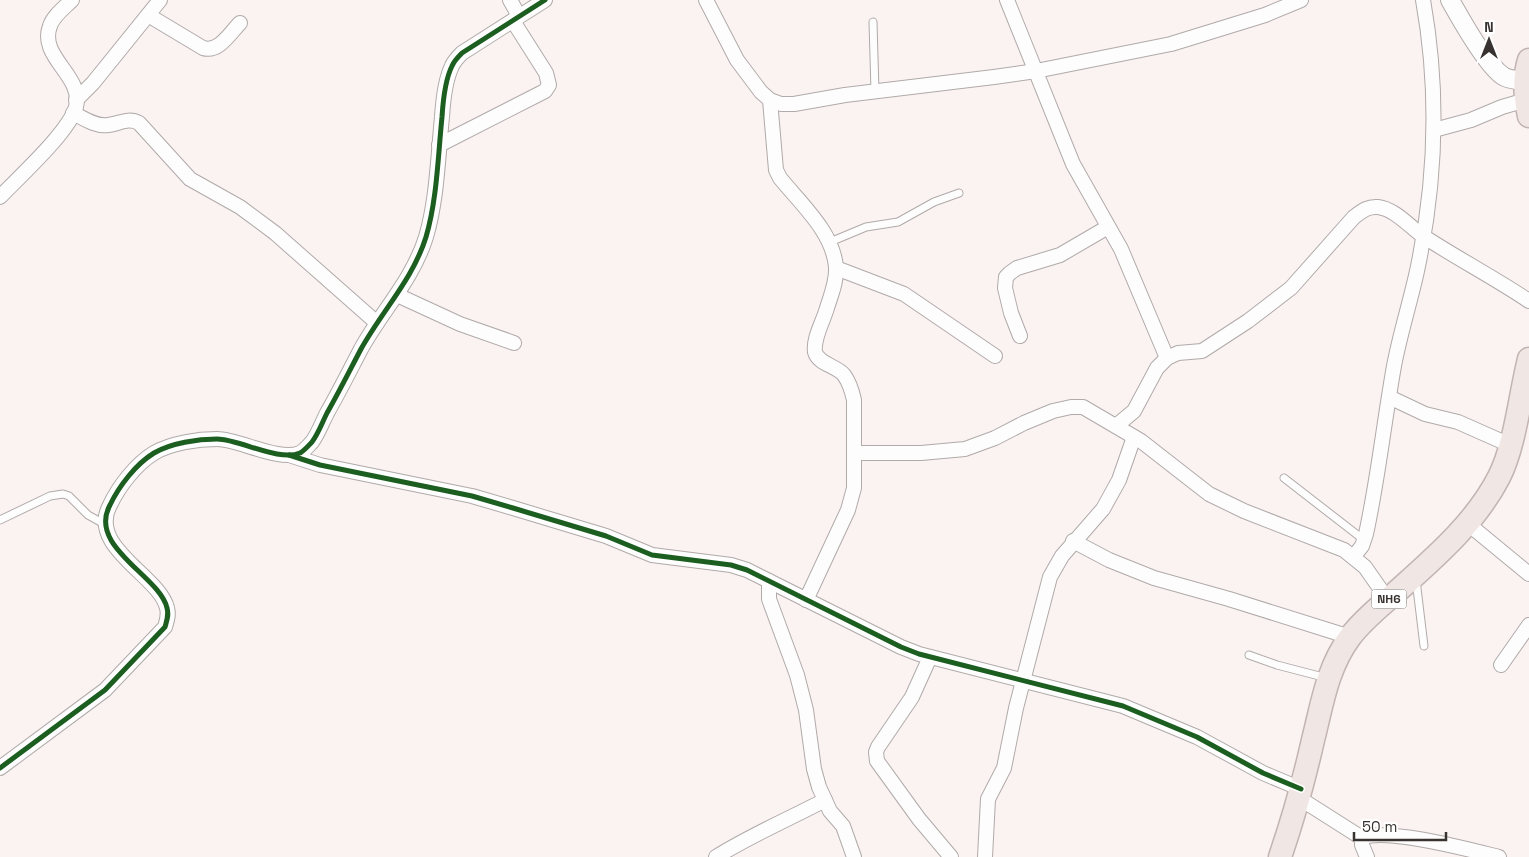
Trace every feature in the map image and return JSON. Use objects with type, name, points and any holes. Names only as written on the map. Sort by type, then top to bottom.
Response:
[{"type":"highway","name":"NH6","points":[[1280,857],[1300,793],[1328,678],[1337,658],[1350,637],[1366,619],[1434,558],[1487,499],[1500,475],[1510,445],[1529,362]]},
{"type":"street","points":[[0,197],[55,140],[71,119],[76,93],[71,80],[58,63],[50,47],[48,36],[50,26],[56,17],[72,0]]},
{"type":"street","points":[[75,106],[160,0]]},
{"type":"street","points":[[439,145],[545,91],[549,85],[546,73],[516,18],[510,0]]},
{"type":"street","points":[[0,768],[105,690],[165,627],[168,617],[167,606],[160,594],[115,546],[105,518],[109,506],[124,482],[154,453],[185,442],[218,439],[271,452],[289,454],[299,453],[314,440],[377,323],[398,294],[420,254],[430,220],[443,106],[453,63],[462,54],[545,0]]},
{"type":"street","points":[[706,0],[737,60],[762,92],[770,100],[781,104],[794,104],[875,91],[1036,71],[1171,44],[1265,15],[1300,0]]},
{"type":"street","points":[[1007,0],[1073,164],[1121,249],[1167,358]]},
{"type":"street","points":[[1354,556],[1362,546],[1372,508],[1394,366],[1417,269],[1428,200],[1434,114],[1428,30],[1423,0]]},
{"type":"street","points":[[1434,130],[1471,120],[1502,107],[1527,89],[1492,67],[1450,0]]},
{"type":"street","points":[[148,15],[203,48],[210,50],[216,48],[240,23]]},
{"type":"street","points":[[770,100],[776,170],[780,178],[830,242],[836,268],[835,281],[816,338],[816,356],[837,369],[844,376],[851,387],[854,400],[854,488],[848,510],[806,600]]},
{"type":"street","points":[[75,106],[100,125],[107,126],[126,120],[135,120],[190,179],[240,207],[274,233],[377,323]]},
{"type":"street","points":[[1116,426],[1134,411],[1157,368],[1167,358],[1178,353],[1202,351],[1248,321],[1291,288],[1354,217],[1371,207],[1380,207],[1394,214],[1422,236],[1529,302]]},
{"type":"street","points":[[1020,336],[1011,313],[1005,288],[1006,277],[1017,268],[1060,255],[1108,227]]},
{"type":"street","points":[[836,268],[904,294],[995,356]]},
{"type":"street","points":[[398,294],[460,324],[514,343]]},
{"type":"street","points":[[1389,397],[1426,414],[1458,422],[1510,445]]},
{"type":"street","points":[[855,453],[920,453],[965,449],[995,438],[1053,411],[1071,407],[1083,407],[1134,437],[1209,494],[1244,511],[1344,550],[1354,556],[1365,567],[1388,600]]},
{"type":"street","points":[[985,857],[988,799],[1004,768],[1012,724],[1050,577],[1062,556],[1103,509],[1119,480],[1134,437]]},
{"type":"street","points":[[289,454],[320,465],[472,496],[582,528],[652,555],[731,565],[747,570],[901,647],[930,657],[1130,709],[1197,737],[1300,793],[1362,838]]},
{"type":"street","points":[[1467,523],[1529,574]]},
{"type":"street","points":[[1074,541],[1109,560],[1154,578],[1229,599],[1350,637]]},
{"type":"street","points":[[769,581],[769,598],[797,675],[806,710],[814,769],[824,800],[830,811],[843,826],[854,857]]},
{"type":"street","points":[[1501,665],[1529,625]]},
{"type":"street","points":[[930,657],[912,697],[878,747],[876,756],[877,761],[890,781],[951,857]]},
{"type":"street","points":[[716,857],[740,842],[824,800]]},
{"type":"street","points":[[1362,838],[1379,834],[1437,842],[1499,857]]},
{"type":"street","points":[[1362,838],[1362,845],[1367,857]]},
{"type":"lane","points":[[874,22],[875,91]]},
{"type":"lane","points":[[830,242],[866,227],[898,222],[934,202],[960,193]]},
{"type":"lane","points":[[1284,478],[1364,540]]},
{"type":"lane","points":[[0,520],[50,496],[63,494],[69,496],[88,515],[107,525]]},
{"type":"lane","points":[[1416,574],[1424,646]]},
{"type":"lane","points":[[1249,655],[1277,665],[1328,678]]},
{"type":"cycle path","points":[[0,768],[105,690],[165,627],[168,611],[162,596],[116,548],[108,534],[106,520],[110,505],[118,490],[135,469],[154,453],[176,444],[193,441],[226,440],[281,455],[300,453],[312,442],[369,335],[413,267],[426,237],[433,208],[437,178],[444,98],[453,64],[462,53],[545,0]]},
{"type":"cycle path","points":[[289,455],[320,465],[472,496],[606,536],[652,555],[731,565],[747,570],[901,647],[919,654],[1123,706],[1197,737],[1263,773],[1301,789]]}]
